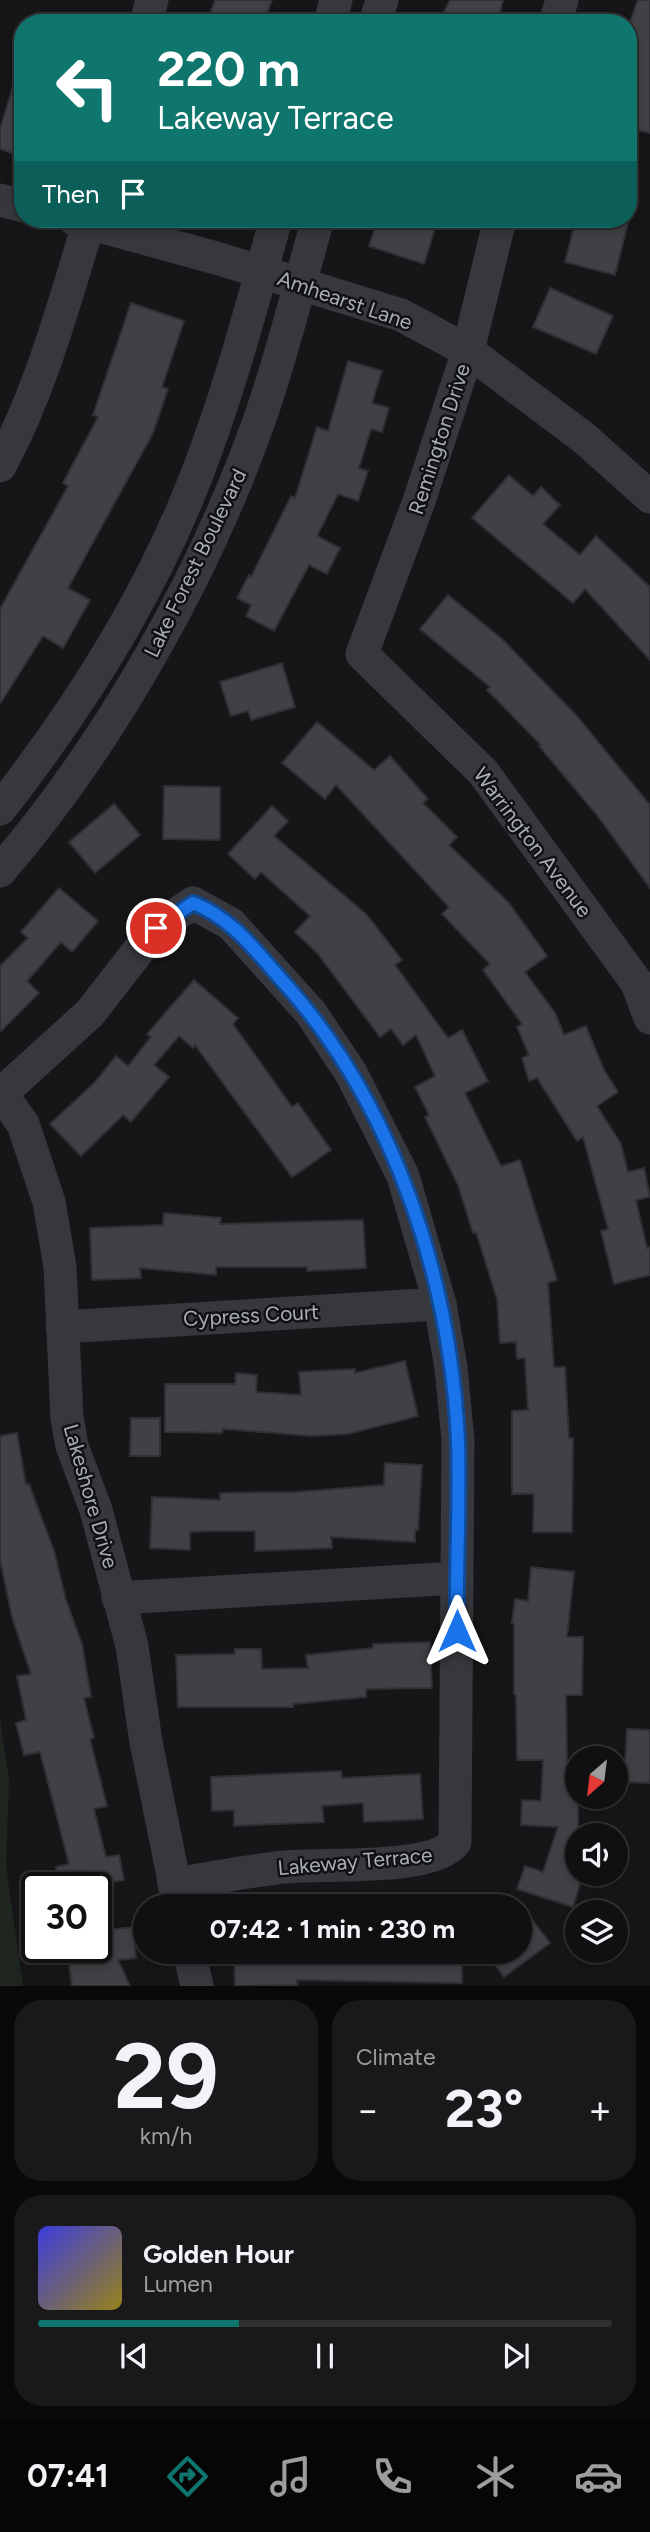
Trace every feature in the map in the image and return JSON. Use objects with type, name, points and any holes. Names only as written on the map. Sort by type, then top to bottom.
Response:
[{"type":"street","points":[[0,466],[23,421],[48,356],[82,228]]},
{"type":"street","name":"Amhearst Lane","points":[[111,228],[401,315],[468,351],[584,438],[650,497]]},
{"type":"street","name":"Lake Forest Boulevard","points":[[0,809],[81,694],[141,595],[206,450],[236,365],[273,228]]},
{"type":"street","name":"Lake Forest Boulevard","points":[[0,871],[90,750],[143,669],[215,530],[257,427],[315,228]]},
{"type":"street","name":"Remington Drive","points":[[362,654],[419,501],[468,351],[498,228]]},
{"type":"street","name":"Warrington Avenue","points":[[362,654],[483,772],[636,983],[650,1018]]},
{"type":"street","name":"Lakeway Terrace","points":[[1,1093],[90,1013],[156,928],[193,903],[209,910],[231,924],[311,1013],[351,1073],[403,1176],[440,1304],[451,1368],[458,1440],[458,1833],[451,1847],[443,1854],[424,1859],[366,1865],[276,1868],[181,1894]]},
{"type":"street","name":"Lakeshore Drive","points":[[1,1093],[23,1124],[49,1202],[60,1267],[72,1446],[96,1510],[132,1646],[146,1742],[177,1894]]},
{"type":"street","name":"Cypress Court","points":[[62,1327],[440,1304]]},
{"type":"street","points":[[118,1598],[457,1578]]},
{"type":"street","points":[[192,1964],[197,1986]]},
{"type":"shaded area","points":[[0,1719],[9,1779],[6,1866],[23,1986],[0,1986]]},
{"type":"building","points":[[215,0],[272,0],[267,14],[210,14]]},
{"type":"building","points":[[450,0],[503,0],[499,14],[443,14]]},
{"type":"building","points":[[638,0],[650,0],[650,133],[637,130],[637,14],[633,14]]},
{"type":"building","points":[[14,83],[14,154],[0,149],[0,129]]},
{"type":"building","points":[[375,228],[435,228],[424,264],[369,246]]},
{"type":"building","points":[[574,228],[627,228],[615,275],[565,262]]},
{"type":"building","points":[[550,288],[613,316],[596,354],[533,327]]},
{"type":"building","points":[[131,303],[184,321],[162,387],[168,389],[153,433],[68,588],[90,600],[63,648],[43,636],[0,704],[0,609],[68,486],[63,483],[98,417],[93,415]]},
{"type":"building","points":[[348,361],[382,371],[372,403],[389,408],[382,432],[371,429],[359,468],[368,471],[358,501],[338,494],[317,536],[340,548],[327,574],[309,565],[274,631],[246,616],[251,605],[237,598],[249,575],[251,577],[291,496],[295,498],[317,427],[328,431]]},
{"type":"building","points":[[509,475],[533,496],[541,487],[560,505],[543,524],[580,555],[596,536],[650,587],[650,660],[585,589],[573,603],[472,518]]},
{"type":"building","points":[[448,595],[502,639],[576,715],[650,805],[650,888],[597,815],[539,746],[541,745],[487,690],[490,687],[420,629]]},
{"type":"building","points":[[282,663],[295,707],[251,720],[248,711],[231,716],[220,682]]},
{"type":"building","points":[[317,722],[374,770],[390,756],[428,799],[423,803],[457,837],[449,845],[509,903],[547,956],[525,972],[555,1013],[564,1035],[586,1026],[604,1070],[618,1092],[597,1106],[621,1144],[628,1172],[644,1168],[650,1197],[636,1200],[647,1248],[650,1247],[650,1275],[614,1284],[601,1231],[608,1229],[583,1137],[577,1141],[537,1078],[529,1081],[522,1058],[529,1055],[517,1027],[522,1024],[483,970],[490,964],[442,914],[449,907],[336,785],[325,799],[282,763]]},
{"type":"building","points":[[164,786],[220,787],[220,840],[163,839]]},
{"type":"building","points":[[114,804],[140,835],[95,873],[69,842]]},
{"type":"building","points":[[272,806],[288,821],[274,836],[366,914],[402,960],[395,965],[448,1038],[462,1030],[488,1081],[465,1093],[501,1166],[520,1160],[557,1280],[548,1283],[554,1367],[565,1367],[569,1438],[573,1438],[572,1532],[533,1532],[534,1494],[512,1494],[512,1411],[528,1410],[525,1358],[517,1359],[516,1342],[500,1343],[497,1299],[476,1232],[473,1233],[458,1185],[425,1117],[429,1115],[415,1087],[435,1076],[416,1035],[403,1045],[391,1029],[380,1037],[318,954],[295,932],[310,916],[261,872],[255,879],[228,854]]},
{"type":"building","points":[[59,888],[98,921],[72,952],[61,942],[27,981],[39,993],[0,1032],[0,966],[28,938],[21,932]]},
{"type":"building","points":[[194,980],[238,1018],[233,1024],[292,1107],[298,1103],[331,1150],[292,1177],[195,1045],[193,1048],[179,1036],[154,1065],[169,1077],[131,1122],[123,1115],[81,1156],[50,1124],[95,1082],[116,1056],[128,1066],[151,1037],[147,1034]]},
{"type":"building","points":[[164,1213],[221,1218],[220,1224],[363,1220],[366,1268],[307,1271],[307,1267],[216,1267],[216,1275],[140,1268],[141,1278],[92,1280],[90,1228],[163,1225]]},
{"type":"building","points":[[405,1361],[418,1416],[348,1434],[312,1436],[223,1429],[222,1433],[165,1432],[165,1384],[235,1384],[236,1373],[257,1375],[256,1392],[301,1395],[299,1372],[355,1369],[355,1373]]},
{"type":"building","points":[[131,1418],[160,1418],[160,1456],[130,1456]]},
{"type":"building","points":[[17,1433],[26,1485],[29,1484],[54,1551],[66,1600],[82,1644],[91,1697],[84,1698],[94,1738],[90,1739],[107,1806],[94,1809],[106,1857],[119,1855],[124,1880],[112,1882],[112,1872],[57,1872],[56,1867],[69,1864],[40,1752],[24,1755],[16,1723],[26,1720],[17,1676],[31,1674],[12,1617],[0,1560],[0,1436]]},
{"type":"building","points":[[385,1463],[422,1465],[415,1542],[331,1537],[332,1548],[255,1551],[255,1531],[209,1531],[190,1532],[190,1550],[150,1548],[152,1497],[220,1500],[220,1493],[295,1492],[384,1485]]},
{"type":"building","points":[[531,1567],[574,1572],[567,1637],[583,1637],[582,1695],[566,1695],[565,1810],[578,1810],[578,1823],[565,1823],[565,1886],[579,1886],[575,1900],[565,1900],[565,1904],[517,1889],[525,1866],[543,1872],[558,1827],[521,1825],[522,1800],[541,1801],[543,1760],[517,1760],[512,1623],[515,1599],[528,1601]]},
{"type":"building","points":[[430,1642],[432,1688],[366,1689],[366,1697],[293,1704],[293,1707],[178,1707],[176,1655],[235,1654],[235,1649],[261,1649],[262,1669],[308,1668],[306,1655],[373,1648],[373,1644]]},
{"type":"building","points":[[627,1729],[650,1730],[650,1783],[628,1782]]},
{"type":"building","points":[[341,1771],[342,1778],[420,1774],[423,1819],[364,1822],[363,1803],[322,1806],[324,1822],[234,1826],[234,1810],[212,1811],[211,1777]]},
{"type":"building","points":[[532,1920],[550,1943],[532,1956]]},
{"type":"building","points":[[133,1927],[133,1958],[118,1960],[130,1986],[72,1986],[69,1963],[112,1963],[112,1929]]},
{"type":"building","points":[[234,1964],[462,1964],[462,1983],[297,1980],[297,1985],[235,1986]]},
{"type":"building","points":[[494,1964],[522,1964],[504,1977]]},
{"type":"route","points":[[156,928],[193,903],[231,924],[311,1013],[351,1073],[403,1176],[440,1304],[451,1368],[458,1440],[457,1631]]}]
